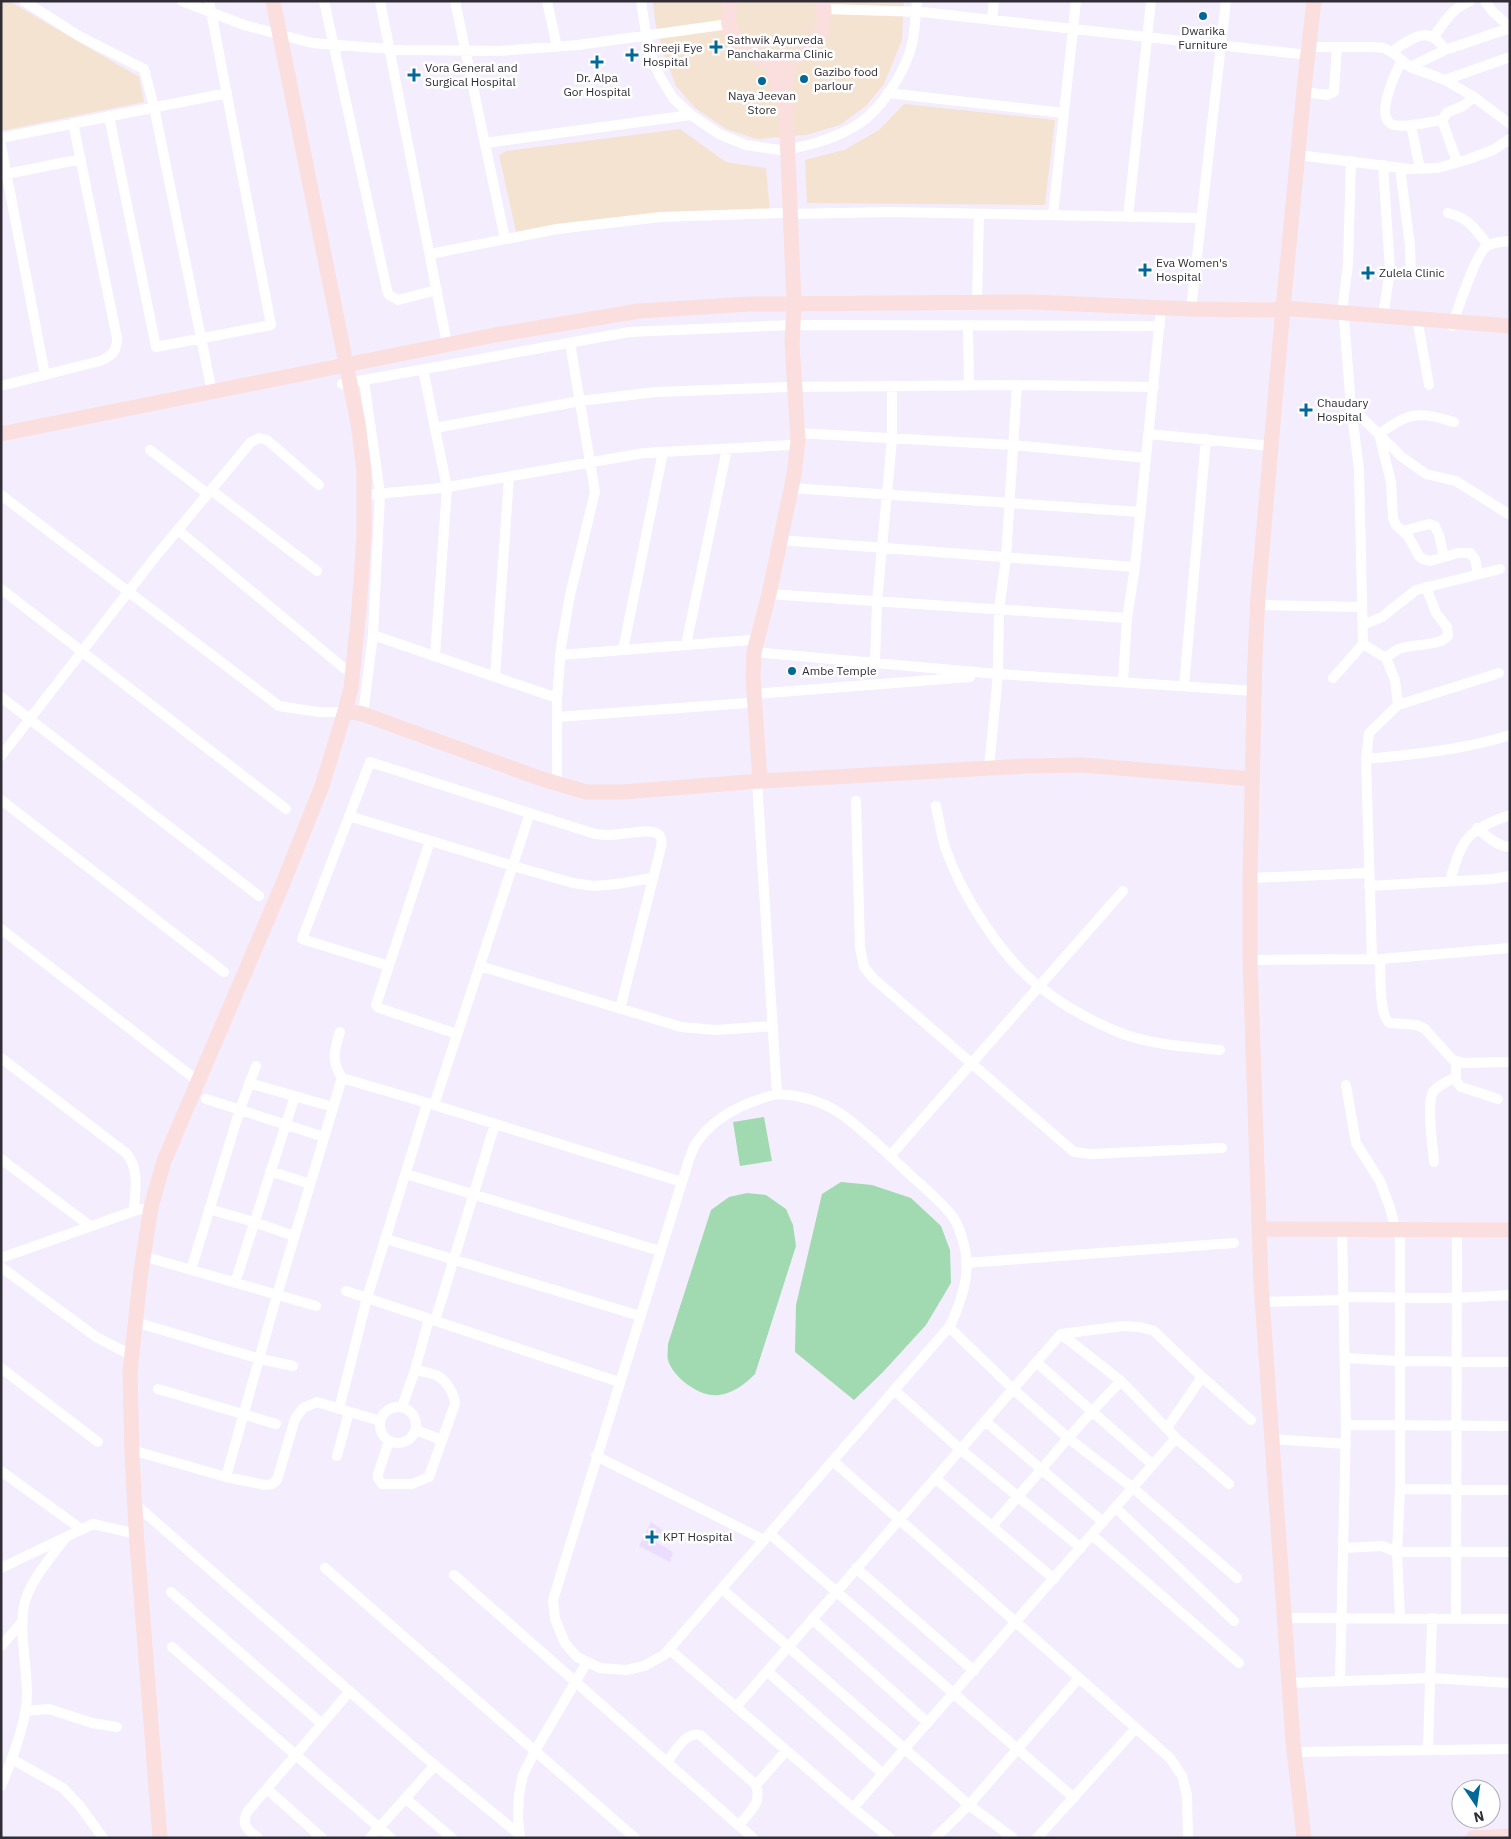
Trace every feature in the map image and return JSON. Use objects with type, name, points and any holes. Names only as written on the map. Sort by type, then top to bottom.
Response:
[{"type":"street","points":[[24,1],[79,36],[144,69],[154,107],[212,392]]},
{"type":"street","points":[[182,1],[244,26],[312,44],[389,49],[499,51],[557,47],[729,24]]},
{"type":"street","points":[[109,116],[156,347],[271,325],[209,1]]},
{"type":"street","points":[[265,1],[276,34]]},
{"type":"street","points":[[273,1],[276,34],[343,365],[352,382],[380,494],[373,635],[363,714]]},
{"type":"street","points":[[324,1],[387,290],[389,295],[398,300],[437,290]]},
{"type":"street","points":[[380,1],[448,344]]},
{"type":"street","points":[[456,1],[505,240]]},
{"type":"street","points":[[547,1],[557,47]]},
{"type":"street","points":[[730,1],[729,24],[734,37],[746,51],[763,60],[790,60],[798,57],[814,44],[823,26],[824,5],[916,5],[992,20],[1221,45],[1308,51],[1337,47],[1384,48],[1406,63],[1445,80],[1507,118]]},
{"type":"street","points":[[992,20],[994,1]]},
{"type":"street","points":[[1053,215],[1076,1]]},
{"type":"street","points":[[1128,217],[1151,1]]},
{"type":"street","points":[[1191,309],[1226,1]]},
{"type":"street","points":[[1304,1838],[1294,1752],[1263,1302],[1250,960],[1250,878],[1257,605],[1271,446],[1280,310],[1314,1]]},
{"type":"street","points":[[1434,36],[1456,8],[1470,1]]},
{"type":"street","points":[[1474,97],[1463,106],[1448,112],[1442,120],[1411,125],[1392,124],[1388,121],[1386,114],[1386,100],[1393,80],[1406,63],[1510,27],[1493,12],[1485,1]]},
{"type":"street","points":[[641,2],[648,46],[659,75],[673,98],[691,115],[719,134],[746,145],[784,150],[818,143],[851,129],[875,110],[898,79],[912,41],[916,5]]},
{"type":"street","points":[[1391,52],[1409,40],[1427,35],[1434,36],[1445,50]]},
{"type":"street","points":[[1304,92],[1327,95],[1334,92],[1337,47]]},
{"type":"street","points":[[1445,80],[1510,57]]},
{"type":"street","points":[[752,646],[769,594],[794,475],[784,150],[785,84],[790,60]]},
{"type":"street","points":[[771,61],[778,82],[784,150]]},
{"type":"street","points":[[888,92],[1064,113]]},
{"type":"street","points":[[1,138],[227,93]]},
{"type":"street","points":[[485,143],[691,115]]},
{"type":"street","points":[[1442,120],[1457,162]]},
{"type":"street","points":[[1,386],[108,358],[117,346],[117,338],[73,123]]},
{"type":"street","points":[[1411,125],[1420,169]]},
{"type":"street","points":[[1298,155],[1400,168],[1438,168],[1493,150],[1510,139]]},
{"type":"street","points":[[1,145],[4,175],[45,376]]},
{"type":"street","points":[[4,175],[81,160]]},
{"type":"street","points":[[1333,678],[1363,644],[1358,469],[1343,315],[1348,264],[1351,161]]},
{"type":"street","points":[[1383,165],[1390,270],[1383,316]]},
{"type":"street","points":[[1400,168],[1410,246],[1411,273]]},
{"type":"street","points":[[430,254],[557,229],[661,217],[892,212],[1202,218]]},
{"type":"street","points":[[1448,213],[1460,216],[1468,222],[1488,246]]},
{"type":"street","points":[[977,303],[979,214]]},
{"type":"street","points":[[1452,324],[1475,264],[1483,250],[1488,246],[1510,241]]},
{"type":"street","points":[[1,434],[495,334],[639,311],[750,304],[1032,302],[1191,309],[1280,310],[1418,324],[1510,326]]},
{"type":"street","points":[[1123,682],[1127,618],[1141,512],[1160,326],[1160,308]]},
{"type":"street","points":[[1343,315],[1383,316],[1510,331]]},
{"type":"street","points":[[1418,324],[1429,385]]},
{"type":"street","points":[[352,382],[629,332],[789,325],[1160,326]]},
{"type":"street","points":[[968,325],[969,385]]},
{"type":"street","points":[[557,783],[557,698],[560,655],[570,595],[595,492],[570,343]]},
{"type":"street","points":[[423,369],[447,488],[435,656]]},
{"type":"street","points":[[160,1838],[132,1450],[131,1355],[134,1322],[151,1207],[164,1162],[281,888],[322,786],[351,688],[364,535],[364,471],[352,382]]},
{"type":"street","points":[[345,711],[343,688],[353,583],[356,522],[355,472],[350,426],[352,382]]},
{"type":"street","points":[[435,428],[580,401],[656,392],[791,387],[969,385],[1154,387]]},
{"type":"street","points":[[989,768],[998,674],[999,610],[1006,558],[1017,385]]},
{"type":"street","points":[[875,663],[877,602],[892,439],[892,386]]},
{"type":"street","points":[[1351,407],[1402,457],[1426,474],[1456,480],[1510,516]]},
{"type":"street","points":[[1379,434],[1399,419],[1411,415],[1438,417],[1454,422]]},
{"type":"street","points":[[1149,434],[1271,446]]},
{"type":"street","points":[[1379,434],[1391,482],[1394,522],[1403,531],[1423,559],[1430,561],[1470,553],[1475,559],[1478,574]]},
{"type":"street","points":[[1,756],[178,530],[251,442],[259,438],[268,440],[319,485]]},
{"type":"street","points":[[777,1094],[751,698],[746,677],[794,439]]},
{"type":"street","points":[[364,495],[447,488],[644,453],[727,449],[794,439],[892,439],[1013,445],[1146,458]]},
{"type":"street","points":[[1184,686],[1206,440]]},
{"type":"street","points":[[686,645],[727,449]]},
{"type":"street","points":[[150,450],[316,571]]},
{"type":"street","points":[[623,650],[663,452]]},
{"type":"street","points":[[495,677],[509,477]]},
{"type":"street","points":[[791,488],[1141,512]]},
{"type":"street","points":[[1,495],[279,706],[316,712],[334,713],[345,711],[363,714],[586,792],[622,792],[989,768],[1082,765],[1252,779]]},
{"type":"street","points":[[1403,531],[1429,524],[1435,526],[1444,557]]},
{"type":"street","points":[[178,530],[345,669]]},
{"type":"street","points":[[779,540],[1135,567]]},
{"type":"street","points":[[1363,625],[1382,617],[1416,590],[1500,569]]},
{"type":"street","points":[[1386,658],[1396,650],[1412,645],[1438,642],[1446,639],[1448,636],[1447,627],[1436,613],[1426,587]]},
{"type":"street","points":[[1,589],[286,809]]},
{"type":"street","points":[[769,594],[1127,618]]},
{"type":"street","points":[[1257,605],[1362,607]]},
{"type":"street","points":[[373,635],[557,698]]},
{"type":"street","points":[[1363,644],[1386,658],[1395,680],[1398,705]]},
{"type":"street","points":[[560,655],[686,645],[752,646],[875,663],[998,674],[1254,691]]},
{"type":"street","points":[[1499,673],[1398,705],[1370,733],[1366,759],[1368,874],[1382,1012],[1387,1021],[1426,1028],[1453,1060],[1464,1063],[1510,1062]]},
{"type":"street","points":[[557,717],[998,674]]},
{"type":"street","points":[[1,697],[259,896]]},
{"type":"street","points":[[1366,759],[1440,751],[1487,742],[1510,735]]},
{"type":"street","points":[[389,966],[302,939],[370,762],[595,834],[606,836],[656,833],[662,841],[662,847],[652,878],[620,1009]]},
{"type":"street","points":[[1,800],[224,972]]},
{"type":"street","points":[[856,801],[860,948],[864,966],[873,978],[1074,1152],[1091,1154],[1222,1148]]},
{"type":"street","points":[[936,806],[945,847],[962,885],[982,921],[1011,958],[1039,986],[1076,1013],[1124,1034],[1170,1046],[1220,1050]]},
{"type":"street","points":[[336,1456],[367,1298],[406,1174],[457,1034],[530,813]]},
{"type":"street","points":[[1450,881],[1458,852],[1477,828],[1510,815]]},
{"type":"street","points":[[349,816],[573,883],[594,886],[652,878]]},
{"type":"street","points":[[1477,828],[1491,840],[1510,847]]},
{"type":"street","points":[[430,841],[376,1003],[377,1007],[457,1034]]},
{"type":"street","points":[[1250,878],[1368,874]]},
{"type":"street","points":[[1369,886],[1510,876]]},
{"type":"street","points":[[890,1156],[1123,890]]},
{"type":"street","points":[[1,929],[199,1082]]},
{"type":"street","points":[[1250,960],[1376,959],[1510,948]]},
{"type":"street","points":[[480,966],[681,1027],[716,1030],[773,1026]]},
{"type":"street","points":[[340,1032],[334,1060],[336,1069],[342,1078],[682,1182]]},
{"type":"street","points":[[1,1058],[132,1159],[136,1169],[134,1210]]},
{"type":"street","points":[[1456,1061],[1457,1083],[1461,1087],[1498,1099]]},
{"type":"street","points":[[191,1270],[240,1109],[256,1066]]},
{"type":"street","points":[[1434,1162],[1430,1109],[1434,1092],[1441,1085],[1456,1077]]},
{"type":"street","points":[[226,1477],[294,1236],[342,1078]]},
{"type":"street","points":[[250,1083],[333,1107]]},
{"type":"street","points":[[1346,1086],[1356,1143],[1380,1181],[1398,1230],[1400,1298],[1400,1489],[1398,1552],[1400,1618]]},
{"type":"street","points":[[777,1094],[797,1095],[841,1114],[890,1156],[936,1199],[954,1219],[965,1247],[966,1263],[962,1299],[949,1327],[664,1655],[644,1666],[626,1670],[600,1668],[576,1657],[565,1643],[555,1619],[553,1600],[660,1251],[695,1146],[721,1117],[752,1100],[777,1094]]},
{"type":"street","points":[[235,1283],[295,1096]]},
{"type":"street","points":[[206,1098],[324,1137]]},
{"type":"street","points":[[402,1407],[454,1259],[495,1124]]},
{"type":"street","points":[[1,1159],[90,1226]]},
{"type":"street","points":[[270,1171],[310,1184]]},
{"type":"street","points":[[406,1174],[660,1251]]},
{"type":"street","points":[[1,1258],[134,1210],[151,1207]]},
{"type":"street","points":[[209,1209],[294,1236]]},
{"type":"street","points":[[1259,1229],[1510,1230]]},
{"type":"street","points":[[1340,1682],[1346,1444],[1346,1358],[1342,1230]]},
{"type":"street","points":[[1456,1618],[1458,1230]]},
{"type":"street","points":[[386,1239],[640,1316]]},
{"type":"street","points":[[966,1263],[1234,1243]]},
{"type":"street","points":[[143,1256],[316,1306]]},
{"type":"street","points":[[1,1267],[96,1337],[131,1355]]},
{"type":"street","points":[[346,1292],[620,1382]]},
{"type":"street","points":[[1263,1302],[1510,1295]]},
{"type":"street","points":[[134,1322],[260,1359],[293,1366]]},
{"type":"street","points":[[736,1707],[1061,1334],[1123,1326],[1140,1327],[1154,1331],[1202,1377],[1252,1420]]},
{"type":"street","points":[[949,1327],[1013,1389],[1068,1438],[1133,1488],[1237,1578]]},
{"type":"street","points":[[1061,1334],[1121,1380],[1176,1438],[1229,1484]]},
{"type":"street","points":[[1346,1358],[1400,1361],[1510,1362]]},
{"type":"street","points":[[1036,1362],[1153,1465]]},
{"type":"street","points":[[1,1368],[98,1442]]},
{"type":"street","points":[[389,1441],[378,1474],[382,1484],[412,1484],[429,1477],[455,1404],[454,1396],[444,1379],[439,1375],[415,1370]]},
{"type":"street","points":[[1167,1428],[1202,1377]]},
{"type":"street","points":[[992,1526],[1042,1470],[1091,1410],[1121,1380]]},
{"type":"street","points":[[158,1389],[276,1424]]},
{"type":"street","points":[[894,1390],[960,1449],[1081,1548]]},
{"type":"street","points":[[132,1450],[226,1477],[265,1485],[275,1483],[295,1419],[303,1408],[317,1402],[380,1421]]},
{"type":"street","points":[[394,1407],[407,1409],[416,1420],[415,1434],[404,1442],[389,1441],[381,1430],[380,1421],[382,1416],[394,1407]]},
{"type":"street","points":[[985,1420],[1103,1522]]},
{"type":"street","points":[[1346,1425],[1510,1426]]},
{"type":"street","points":[[416,1430],[442,1440]]},
{"type":"street","points":[[852,1808],[1054,1580],[1176,1438]]},
{"type":"street","points":[[1272,1439],[1346,1444]]},
{"type":"street","points":[[596,1456],[767,1537],[836,1591],[1074,1798]]},
{"type":"street","points":[[832,1461],[1170,1758],[1182,1776],[1186,1795],[1188,1838]]},
{"type":"street","points":[[1,1471],[81,1529]]},
{"type":"street","points":[[935,1478],[1054,1580]]},
{"type":"street","points":[[1400,1489],[1510,1490]]},
{"type":"street","points":[[135,1504],[435,1765],[520,1836]]},
{"type":"street","points":[[1116,1508],[1234,1620]]},
{"type":"street","points":[[1,1568],[92,1524],[124,1533],[137,1534]]},
{"type":"street","points":[[1092,1535],[1239,1663]]},
{"type":"street","points":[[1,1786],[25,1711],[27,1695],[23,1622],[24,1606],[30,1588],[66,1537]]},
{"type":"street","points":[[1344,1548],[1382,1546],[1398,1552],[1510,1552]]},
{"type":"street","points":[[325,1568],[635,1838]]},
{"type":"street","points":[[856,1568],[974,1671]]},
{"type":"street","points":[[454,1575],[753,1838]]},
{"type":"street","points":[[722,1589],[969,1805],[1013,1838]]},
{"type":"street","points":[[171,1592],[322,1724]]},
{"type":"street","points":[[1284,1618],[1510,1618]]},
{"type":"street","points":[[1428,1750],[1432,1618]]},
{"type":"street","points":[[812,1619],[928,1722]]},
{"type":"street","points":[[1,1646],[23,1622]]},
{"type":"street","points":[[172,1647],[391,1838]]},
{"type":"street","points":[[669,1650],[852,1808],[890,1838]]},
{"type":"street","points":[[520,1836],[518,1795],[523,1775],[586,1662]]},
{"type":"street","points":[[767,1671],[883,1774]]},
{"type":"street","points":[[935,1838],[969,1805],[1079,1678]]},
{"type":"street","points":[[1289,1683],[1430,1678],[1510,1682]]},
{"type":"street","points":[[258,1838],[249,1831],[244,1820],[247,1812],[350,1691]]},
{"type":"street","points":[[25,1711],[49,1709],[92,1722],[117,1727]]},
{"type":"street","points":[[1037,1838],[1136,1728]]},
{"type":"street","points":[[667,1762],[686,1738],[696,1734],[700,1735],[756,1785],[759,1795],[758,1801],[739,1825]]},
{"type":"street","points":[[1294,1752],[1510,1749]]},
{"type":"street","points":[[756,1785],[786,1751]]},
{"type":"street","points":[[7,1763],[63,1788],[80,1806],[103,1838]]},
{"type":"street","points":[[370,1838],[435,1765]]},
{"type":"street","points":[[267,1788],[322,1838]]},
{"type":"street","points":[[405,1798],[452,1838]]},
{"type":"street","points":[[1474,1838],[1510,1836]]},
{"type":"shaded area","points":[[1,1],[9,1],[139,77],[144,102],[1,131]]},
{"type":"shaded area","points":[[653,1],[904,1],[902,40],[884,84],[866,106],[840,125],[806,135],[757,139],[726,129],[695,108],[676,86],[663,53],[655,21]]},
{"type":"shaded area","points":[[904,104],[1055,120],[1045,205],[807,203],[805,160],[844,150],[879,130]]},
{"type":"shaded area","points":[[680,129],[726,162],[766,168],[770,211],[516,232],[499,155],[506,151]]},
{"type":"shaded area","name":"KPT Hospital","points":[[651,1522],[664,1531],[656,1542],[673,1552],[670,1562],[639,1546]]},
{"type":"green space","points":[[764,1117],[772,1161],[740,1166],[733,1122]]},
{"type":"green space","points":[[841,1182],[872,1185],[911,1198],[941,1226],[950,1250],[951,1283],[926,1325],[883,1372],[854,1400],[795,1352],[796,1305],[822,1194]]},
{"type":"green space","points":[[747,1193],[766,1195],[786,1209],[793,1225],[796,1246],[755,1374],[734,1390],[724,1394],[712,1395],[696,1390],[682,1380],[671,1367],[668,1360],[668,1344],[711,1210],[729,1197]]},
{"type":"place","name":"Dwarika Furniture","points":[[1203,16]]},
{"type":"place","name":"Sathwik Ayurveda Panchakarma Clinic","points":[[716,47]]},
{"type":"place","name":"Shreeji Eye Hospital","points":[[632,55]]},
{"type":"place","name":"Dr. Alpa Gor Hospital","points":[[597,62]]},
{"type":"place","name":"Vora General and Surgical Hospital","points":[[414,75]]},
{"type":"place","name":"Gazibo food parlour","points":[[804,79]]},
{"type":"place","name":"Naya Jeevan Store","points":[[762,81]]},
{"type":"place","name":"Eva Women's Hospital","points":[[1145,270]]},
{"type":"place","name":"Zulela Clinic","points":[[1368,273]]},
{"type":"place","name":"Chaudary Hospital","points":[[1306,410]]},
{"type":"place","name":"Ambe Temple","points":[[792,671]]},
{"type":"place","name":"KPT Hospital","points":[[652,1537]]}]
